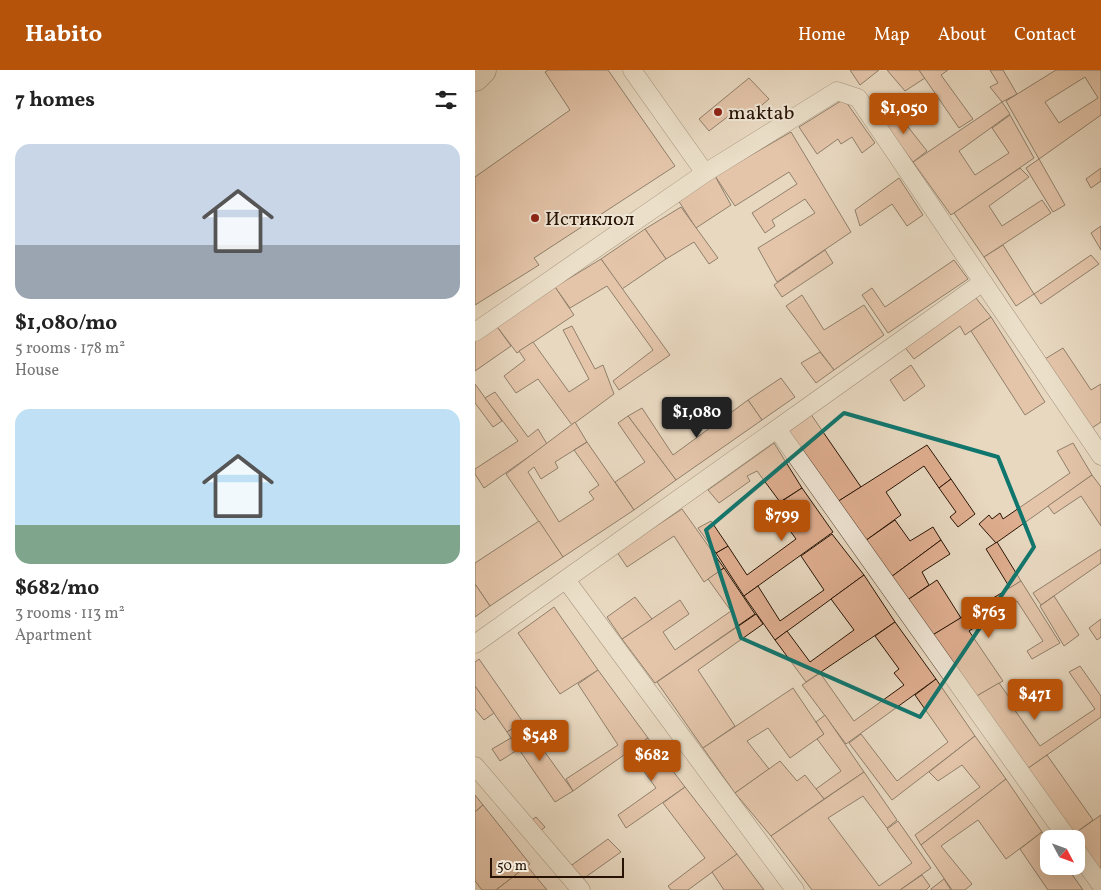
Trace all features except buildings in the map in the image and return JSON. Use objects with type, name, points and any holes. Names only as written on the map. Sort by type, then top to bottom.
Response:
[{"type":"main road","points":[[475,78],[482,70]]},
{"type":"street","points":[[632,70],[705,173]]},
{"type":"street","points":[[475,332],[705,173],[837,91],[858,98],[1101,456]]},
{"type":"street","points":[[475,644],[983,282]]},
{"type":"street","points":[[777,429],[1062,830]]},
{"type":"street","points":[[566,580],[795,890]]},
{"type":"street","points":[[475,766],[581,890]]},
{"type":"street","points":[[1085,863],[1101,885]]},
{"type":"highlighted area","points":[[844,413],[998,457],[1034,547],[920,717],[741,638],[706,530]]},
{"type":"place","name":"maktab","points":[[718,112]]},
{"type":"place","name":"Истиклол","points":[[535,218]]}]
